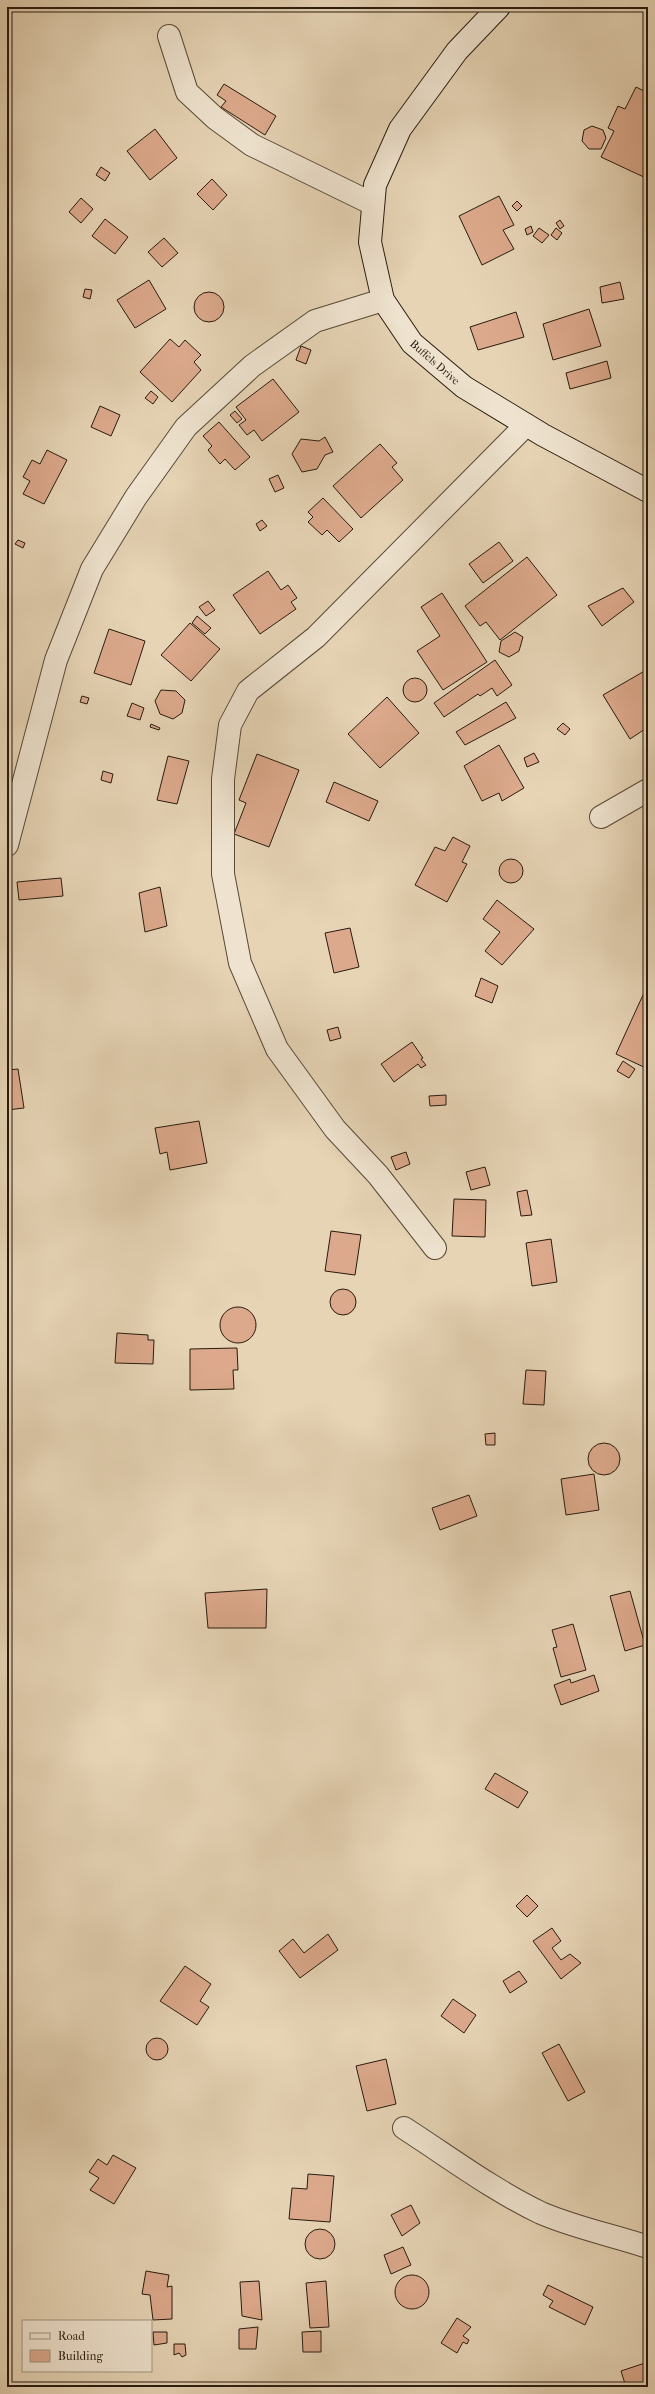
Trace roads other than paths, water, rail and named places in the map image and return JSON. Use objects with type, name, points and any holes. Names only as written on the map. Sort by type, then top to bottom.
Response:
[{"type":"street","name":"Buffels Drive","points":[[499,7],[457,51],[400,129],[375,185],[370,242],[383,300],[412,343],[464,387],[526,425],[648,491]]},
{"type":"street","points":[[169,36],[187,92],[215,118],[252,145],[373,204]]},
{"type":"street","points":[[7,845],[56,660],[92,569],[136,497],[186,427],[252,366],[315,321],[383,300]]},
{"type":"street","points":[[435,1248],[378,1176],[335,1129],[277,1049],[240,963],[223,874],[223,779],[230,725],[248,691],[316,638],[526,425]]},
{"type":"street","points":[[601,817],[648,790]]},
{"type":"street","points":[[404,2128],[506,2194],[541,2212],[576,2227],[648,2247]]}]
